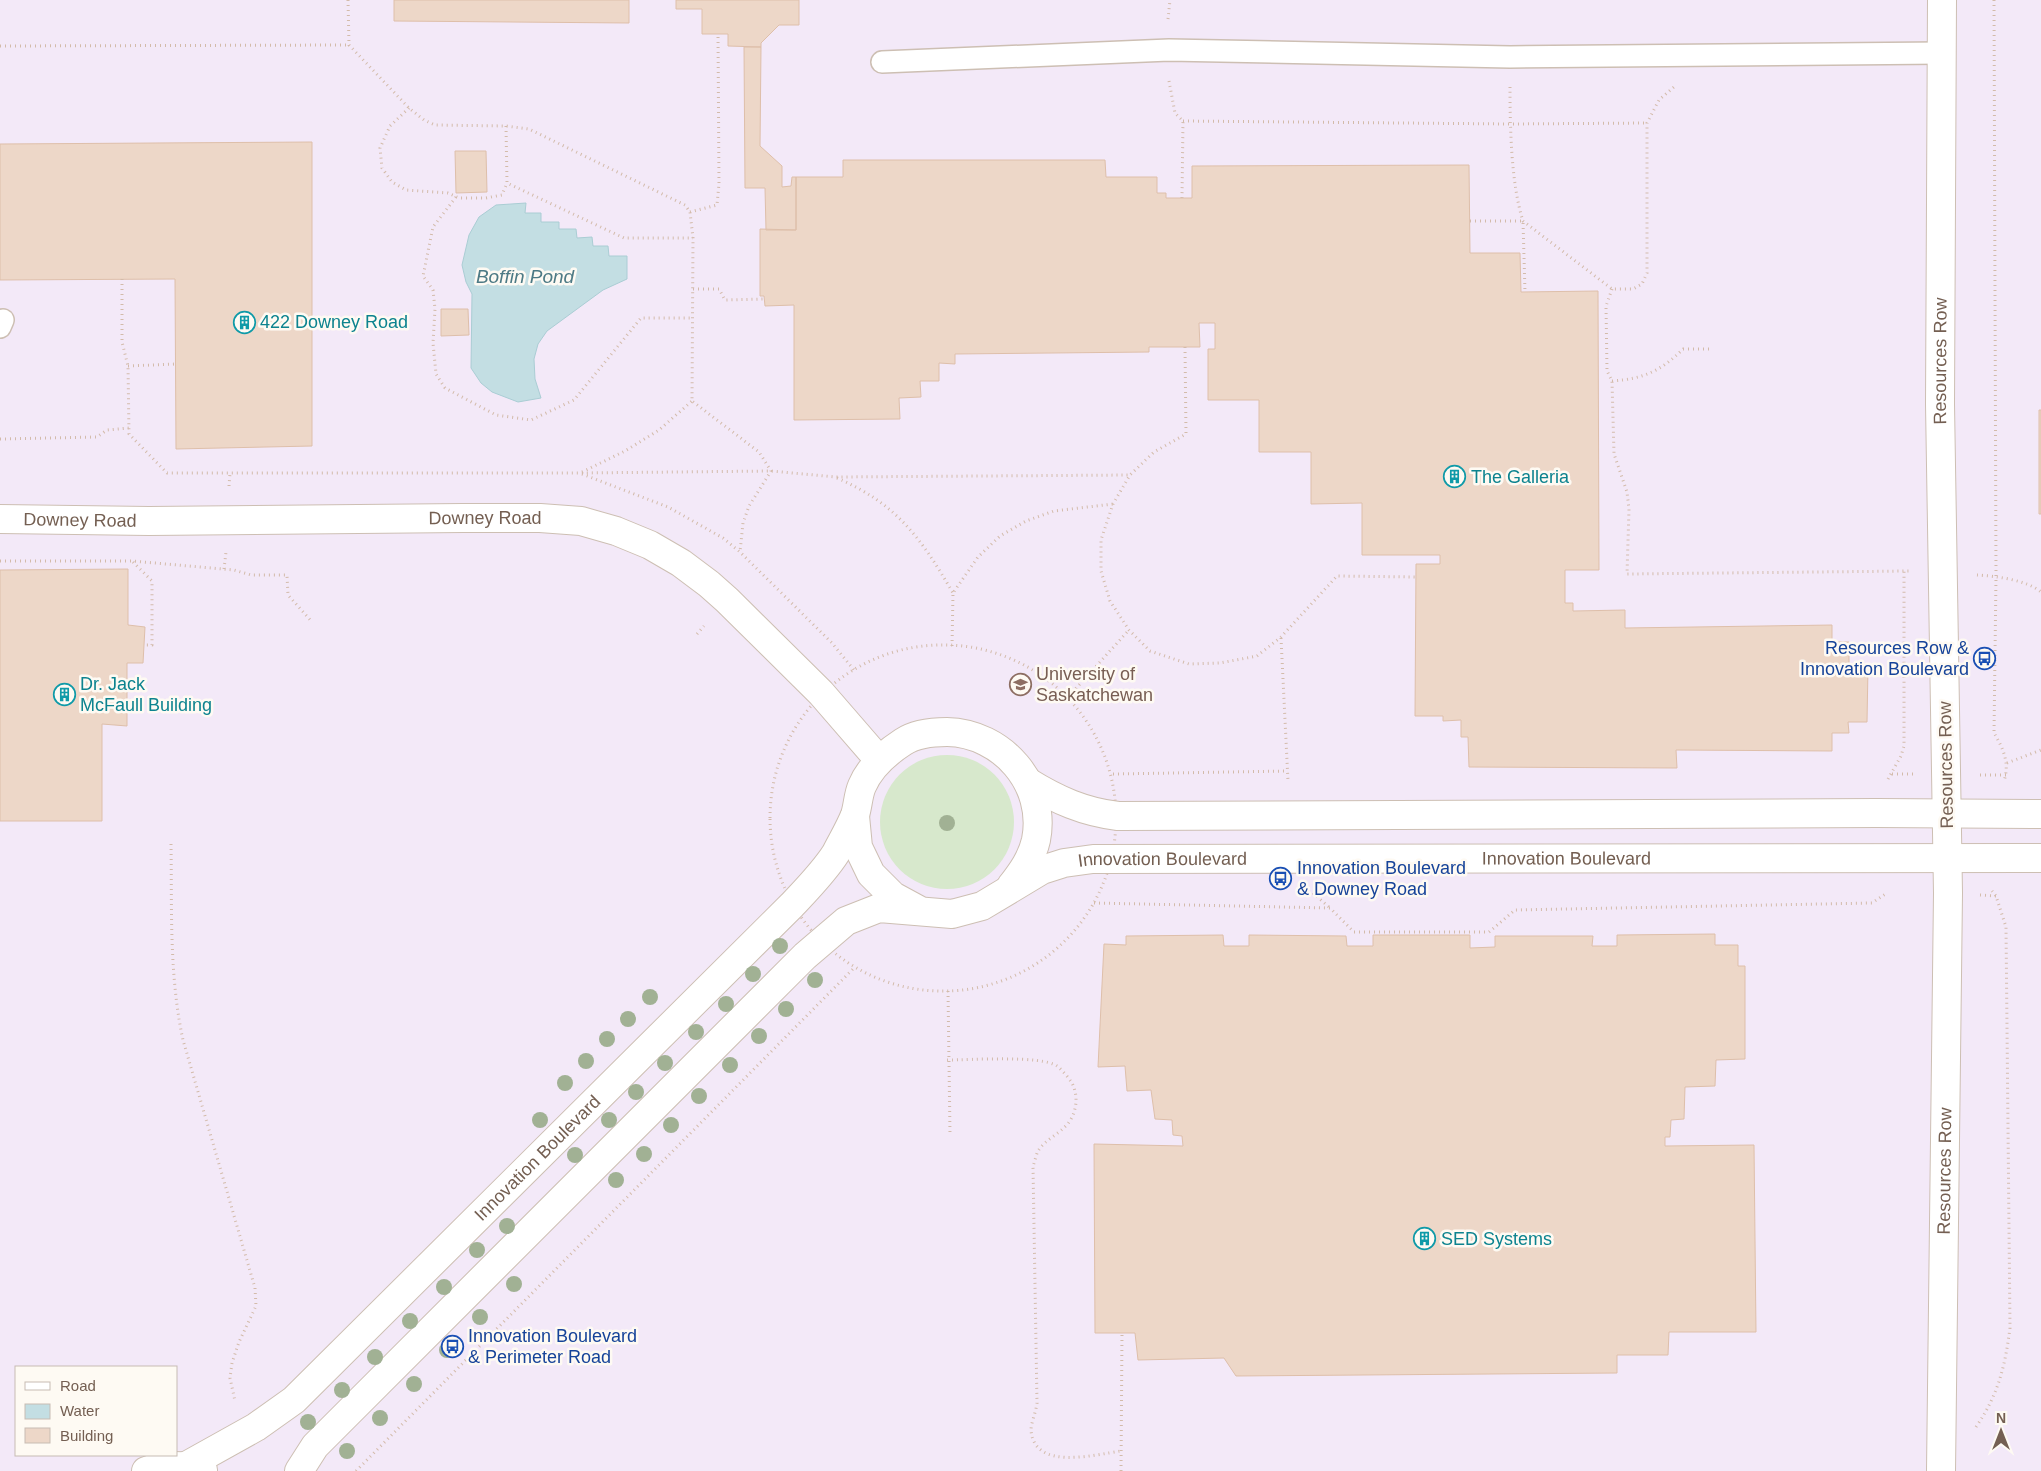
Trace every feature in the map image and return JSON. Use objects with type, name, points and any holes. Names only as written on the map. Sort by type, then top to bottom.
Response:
[{"type":"street","name":"Resources Row","points":[[1941,1471],[1948,893],[1940,404],[1942,0]]},
{"type":"street","name":"Downey Road","points":[[0,519],[149,521],[540,518],[581,521],[616,531],[650,545],[681,563],[727,600],[821,694],[879,760]]},
{"type":"street","name":"Innovation Boulevard","points":[[196,1468],[294,1400],[792,905],[813,883],[835,854],[855,816],[862,786],[879,760],[905,741],[932,732],[961,732],[988,741],[1012,759],[1028,782],[1036,810],[1036,839],[1026,866],[1008,889]]},
{"type":"street","name":"Innovation Boulevard","points":[[1028,782],[1052,797],[1074,806],[1096,813],[1118,816],[2041,814]]},
{"type":"street","name":"Innovation Boulevard","points":[[855,816],[858,847],[871,874],[893,896],[921,910]]},
{"type":"street","name":"Innovation Boulevard","points":[[299,1471],[315,1446],[822,941],[846,921],[879,908],[952,914],[982,906],[1042,870],[1064,863],[1093,859],[2041,858]]},
{"type":"street","points":[[146,1471],[157,1466],[196,1468]]},
{"type":"lane","points":[[882,62],[1169,50],[1510,56],[1942,53]]},
{"type":"path","points":[[348,0],[349,45],[409,108],[424,120],[435,125],[506,126],[530,129],[680,202],[690,212],[693,238],[692,401],[659,430],[625,451],[580,473]]},
{"type":"path","points":[[1170,0],[1169,87],[1175,113],[1183,121],[1510,124],[1647,123]]},
{"type":"path","points":[[1994,0],[1996,576],[1994,732],[2004,750],[2007,763],[2006,775],[1996,814]]},
{"type":"path","points":[[690,212],[717,205],[719,184],[718,35]]},
{"type":"path","points":[[0,46],[349,45]]},
{"type":"path","points":[[1470,221],[1524,220],[1612,289],[1633,289],[1642,284],[1647,273],[1647,123],[1659,100],[1710,55]]},
{"type":"path","points":[[1510,56],[1510,124],[1518,205],[1524,220],[1525,292]]},
{"type":"path","points":[[409,108],[390,126],[380,148],[382,168],[392,182],[406,190],[448,193],[459,198],[486,198],[502,195],[507,183],[506,126]]},
{"type":"path","points":[[1182,198],[1183,121]]},
{"type":"path","points":[[507,183],[624,238],[693,238]]},
{"type":"path","points":[[456,196],[433,227],[423,276],[433,290],[435,309],[433,343],[436,374],[445,388],[496,415],[531,420],[574,400],[641,318],[693,318]]},
{"type":"path","points":[[122,279],[122,342],[128,366],[130,434],[168,473],[771,471],[836,477],[1130,475]]},
{"type":"path","points":[[693,289],[719,289],[725,300],[765,299]]},
{"type":"path","points":[[1612,289],[1606,306],[1607,371],[1612,381],[1614,454],[1625,486],[1629,509],[1627,574],[1904,571],[1996,576],[2036,588],[2041,592]]},
{"type":"path","points":[[1185,347],[1186,434],[1154,452],[1130,475],[1113,504],[1101,540],[1101,571],[1110,601],[1128,630],[1150,650],[1189,664],[1220,663],[1256,656],[1281,637],[1337,576],[1416,577]]},
{"type":"path","points":[[1612,381],[1645,376],[1667,365],[1682,349],[1711,349]]},
{"type":"path","points":[[128,366],[176,364]]},
{"type":"path","points":[[692,401],[759,452],[771,471]]},
{"type":"path","points":[[0,439],[97,437],[106,430],[130,428]]},
{"type":"path","points":[[740,552],[743,523],[749,506],[771,471]]},
{"type":"path","points":[[836,477],[861,488],[902,519],[920,541],[953,592],[952,646]]},
{"type":"path","points":[[953,592],[978,557],[1000,536],[1026,521],[1054,511],[1113,504]]},
{"type":"path","points":[[0,561],[132,561],[234,570],[251,575],[287,575],[288,595],[312,622]]},
{"type":"path","points":[[132,561],[152,581],[152,645],[144,645]]},
{"type":"path","points":[[1885,781],[1890,778],[1904,746],[1904,571]]},
{"type":"path","points":[[1069,696],[1128,630]]},
{"type":"path","points":[[1281,637],[1289,815]]},
{"type":"path","points":[[952,646],[998,652],[1038,671],[1069,696],[1097,734],[1113,774],[1118,816],[1111,860],[1104,885],[1079,926],[1060,946],[1020,972],[978,986],[948,991],[881,982],[854,968],[822,941],[792,905],[782,883],[771,840],[771,796],[780,755],[799,717],[834,682],[869,662],[916,648],[952,646]]},
{"type":"path","points":[[2007,763],[2041,750]]},
{"type":"path","points":[[1113,774],[1288,771]]},
{"type":"path","points":[[171,844],[173,980],[178,1014],[183,1040],[255,1288],[256,1306],[239,1342],[232,1363],[230,1378],[234,1399],[238,1407],[245,1418],[256,1427]]},
{"type":"path","points":[[1972,1432],[1990,1406],[2000,1383],[2010,1328],[2006,927],[1996,896],[1986,883],[1988,857]]},
{"type":"path","points":[[1291,859],[1307,888],[1354,932],[1489,932],[1514,910],[1872,903],[1889,892]]},
{"type":"path","points":[[1948,893],[1996,896]]},
{"type":"path","points":[[1094,903],[1330,908]]},
{"type":"path","points":[[356,1471],[854,968]]},
{"type":"path","points":[[948,991],[947,1060],[950,1134]]},
{"type":"path","points":[[947,1060],[1040,1060],[1056,1066],[1068,1077],[1076,1091],[1076,1107],[1070,1121],[1060,1133],[1049,1140],[1038,1151],[1034,1166],[1037,1404],[1031,1427],[1033,1441],[1039,1451],[1052,1458],[1070,1459],[1121,1451]]},
{"type":"path","points":[[1121,1471],[1122,1334]]},
{"type":"shaded area","name":"University of Saskatchewan","points":[[0,0],[2041,0],[2041,1471],[0,1471]]},
{"type":"green space","points":[[947,755],[973,760],[995,774],[1009,796],[1014,822],[1009,848],[995,870],[973,884],[947,889],[921,884],[899,870],[885,848],[880,822],[885,796],[899,774],[921,760]]},
{"type":"water","name":"Boffin Pond","points":[[526,203],[525,213],[541,213],[541,222],[559,222],[559,229],[576,229],[577,238],[592,237],[593,246],[608,246],[609,256],[627,256],[627,279],[603,290],[547,331],[538,344],[534,359],[535,379],[541,398],[518,402],[492,392],[481,383],[471,368],[472,294],[466,282],[462,265],[469,235],[479,217],[496,205]]},
{"type":"building","points":[[394,0],[629,0],[629,23],[394,21]]},
{"type":"building","points":[[676,0],[799,0],[799,25],[779,25],[761,43],[761,47],[728,46],[728,34],[702,34],[702,9],[676,9]]},
{"type":"building","points":[[744,47],[761,47],[760,146],[782,166],[782,187],[791,186],[792,177],[796,177],[796,230],[766,230],[765,188],[745,188]]},
{"type":"building","name":"422 Downey Road","points":[[312,142],[312,446],[176,449],[175,279],[0,280],[0,144]]},
{"type":"building","points":[[455,151],[486,151],[487,192],[456,193]]},
{"type":"building","name":"The Galleria","points":[[843,160],[1105,160],[1106,177],[1157,177],[1157,193],[1166,193],[1166,198],[1192,198],[1192,166],[1469,165],[1470,253],[1520,253],[1521,292],[1598,291],[1599,570],[1565,570],[1565,603],[1573,603],[1573,611],[1625,610],[1625,628],[1832,625],[1832,642],[1849,642],[1849,666],[1868,667],[1867,722],[1848,722],[1849,733],[1832,733],[1832,751],[1676,750],[1677,768],[1469,767],[1468,737],[1461,737],[1461,720],[1443,721],[1443,716],[1415,716],[1416,564],[1440,564],[1440,555],[1362,555],[1362,503],[1311,504],[1311,452],[1259,452],[1259,400],[1208,400],[1208,349],[1215,349],[1215,323],[1199,323],[1200,347],[1149,347],[1149,352],[955,354],[955,364],[939,363],[939,381],[920,381],[921,397],[899,398],[900,419],[794,420],[794,305],[765,306],[764,296],[760,296],[760,229],[796,230],[796,177],[843,177]]},
{"type":"building","points":[[441,309],[468,309],[469,335],[441,336]]},
{"type":"building","points":[[2039,410],[2041,410],[2041,514],[2039,514]]},
{"type":"building","name":"Dr. Jack McFaull Building","points":[[128,569],[128,625],[145,627],[143,663],[127,663],[127,726],[102,724],[102,821],[0,821],[0,570]]},
{"type":"building","name":"SED Systems","points":[[1715,934],[1715,945],[1738,945],[1738,966],[1745,966],[1745,1059],[1716,1060],[1715,1086],[1685,1087],[1684,1119],[1671,1120],[1670,1137],[1665,1137],[1665,1146],[1754,1145],[1756,1332],[1669,1332],[1668,1355],[1617,1355],[1617,1373],[1236,1376],[1224,1358],[1138,1360],[1135,1333],[1095,1333],[1094,1144],[1183,1146],[1182,1136],[1173,1135],[1172,1120],[1155,1119],[1151,1090],[1127,1091],[1125,1066],[1098,1067],[1104,944],[1126,945],[1126,936],[1223,935],[1224,946],[1249,946],[1249,935],[1346,936],[1347,946],[1373,946],[1373,935],[1470,935],[1470,948],[1495,947],[1495,936],[1593,936],[1592,946],[1617,946],[1617,935]]},
{"type":"place","name":"422 Downey Road","points":[[244,322]]},
{"type":"place","name":"The Galleria","points":[[1455,477]]},
{"type":"place","name":"Resources Row & Innovation Boulevard","points":[[1985,658]]},
{"type":"place","name":"University of Saskatchewan","points":[[1020,684]]},
{"type":"place","name":"Dr. Jack McFaull Building","points":[[64,694]]},
{"type":"place","name":"Innovation Boulevard & Downey Road","points":[[1281,878]]},
{"type":"place","name":"SED Systems","points":[[1425,1239]]},
{"type":"place","name":"Innovation Boulevard & Perimeter Road","points":[[452,1346]]}]
